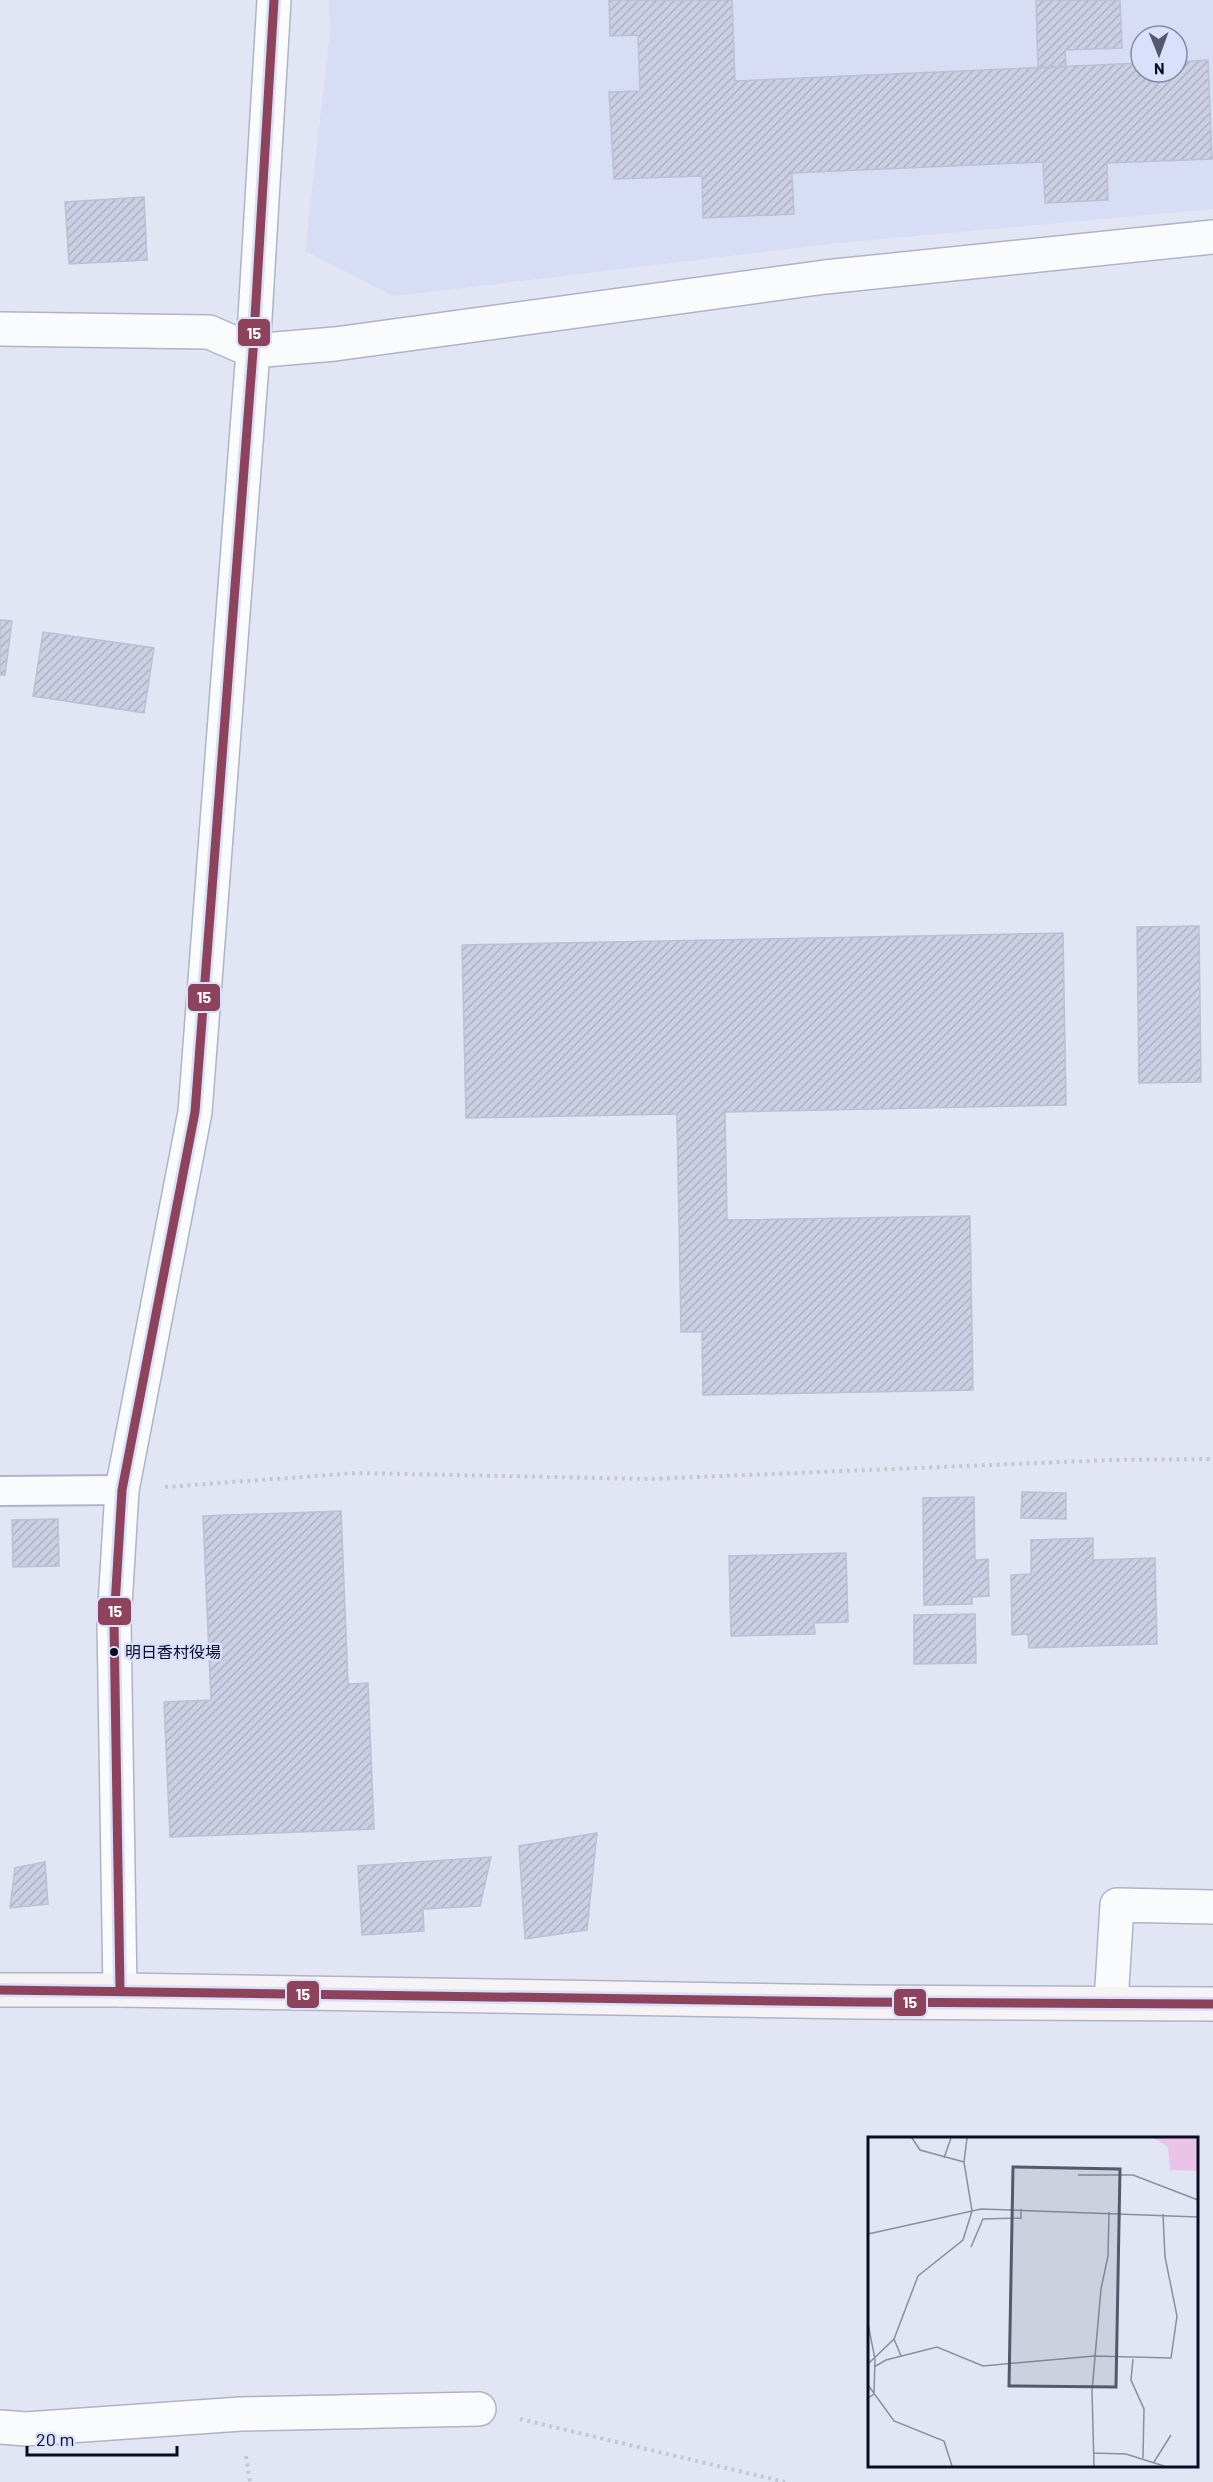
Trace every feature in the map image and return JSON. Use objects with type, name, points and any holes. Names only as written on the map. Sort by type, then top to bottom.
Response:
[{"type":"main road","points":[[0,1990],[858,2002],[1213,2004]]},
{"type":"street","points":[[120,1990],[114,1622],[122,1490],[195,1112],[253,351],[274,0]]},
{"type":"street","points":[[0,329],[209,332],[253,351],[335,344],[825,277],[1213,237]]},
{"type":"street","points":[[1111,2003],[1117,1905],[1213,1907]]},
{"type":"street","points":[[0,2427],[26,2429],[241,2414],[480,2409]]},
{"type":"lane","points":[[0,1491],[122,1490]]},
{"type":"path","points":[[122,1490],[356,1473],[649,1479],[1111,1460],[1213,1459]]},
{"type":"path","points":[[480,2409],[784,2482]]},
{"type":"shaded area","points":[[329,0],[1213,0],[1213,209],[838,243],[394,296],[305,251],[330,34]]},
{"type":"building","points":[[609,0],[732,0],[735,81],[1129,64],[1129,84],[1189,84],[1189,61],[1208,60],[1212,159],[1107,163],[1108,200],[1045,203],[1043,162],[792,173],[794,214],[703,218],[702,176],[614,179],[609,92],[640,91],[638,35],[610,36]]},
{"type":"building","points":[[1036,0],[1120,0],[1122,48],[1065,50],[1066,67],[1038,68]]},
{"type":"building","points":[[144,197],[147,260],[69,264],[65,202]]},
{"type":"building","points":[[0,620],[12,621],[5,675],[0,675]]},
{"type":"building","points":[[43,632],[154,648],[144,713],[33,696]]},
{"type":"building","points":[[1199,926],[1201,1082],[1139,1083],[1137,927]]},
{"type":"building","points":[[1063,933],[1066,1105],[725,1112],[727,1220],[970,1216],[973,1390],[703,1395],[702,1332],[681,1332],[677,1114],[466,1118],[462,945]]},
{"type":"building","points":[[1022,1492],[1066,1493],[1066,1519],[1021,1518]]},
{"type":"building","points":[[974,1497],[975,1560],[988,1559],[989,1596],[972,1597],[972,1604],[924,1605],[923,1498]]},
{"type":"building","points":[[341,1511],[348,1684],[368,1683],[374,1829],[170,1837],[164,1702],[211,1700],[203,1516]]},
{"type":"building","points":[[58,1519],[59,1566],[13,1567],[12,1520]]},
{"type":"building","points":[[1093,1538],[1093,1560],[1155,1558],[1157,1644],[1029,1648],[1028,1634],[1012,1635],[1011,1575],[1031,1574],[1031,1540]]},
{"type":"building","points":[[846,1553],[848,1622],[814,1623],[815,1634],[731,1636],[729,1556]]},
{"type":"building","points":[[975,1614],[976,1663],[914,1664],[914,1615]]},
{"type":"building","points":[[597,1833],[587,1930],[525,1939],[519,1846]]},
{"type":"building","points":[[491,1857],[480,1906],[423,1909],[424,1931],[362,1935],[358,1866]]},
{"type":"building","points":[[45,1862],[48,1904],[10,1908],[15,1868]]},
{"type":"transit line","name":"15","points":[[120,1990],[114,1622],[122,1490],[195,1112],[253,351],[274,0]]},
{"type":"transit line","name":"15","points":[[0,1990],[858,2002],[1213,2004]]},
{"type":"place","name":"明日香村役場","points":[[114,1652]]}]
